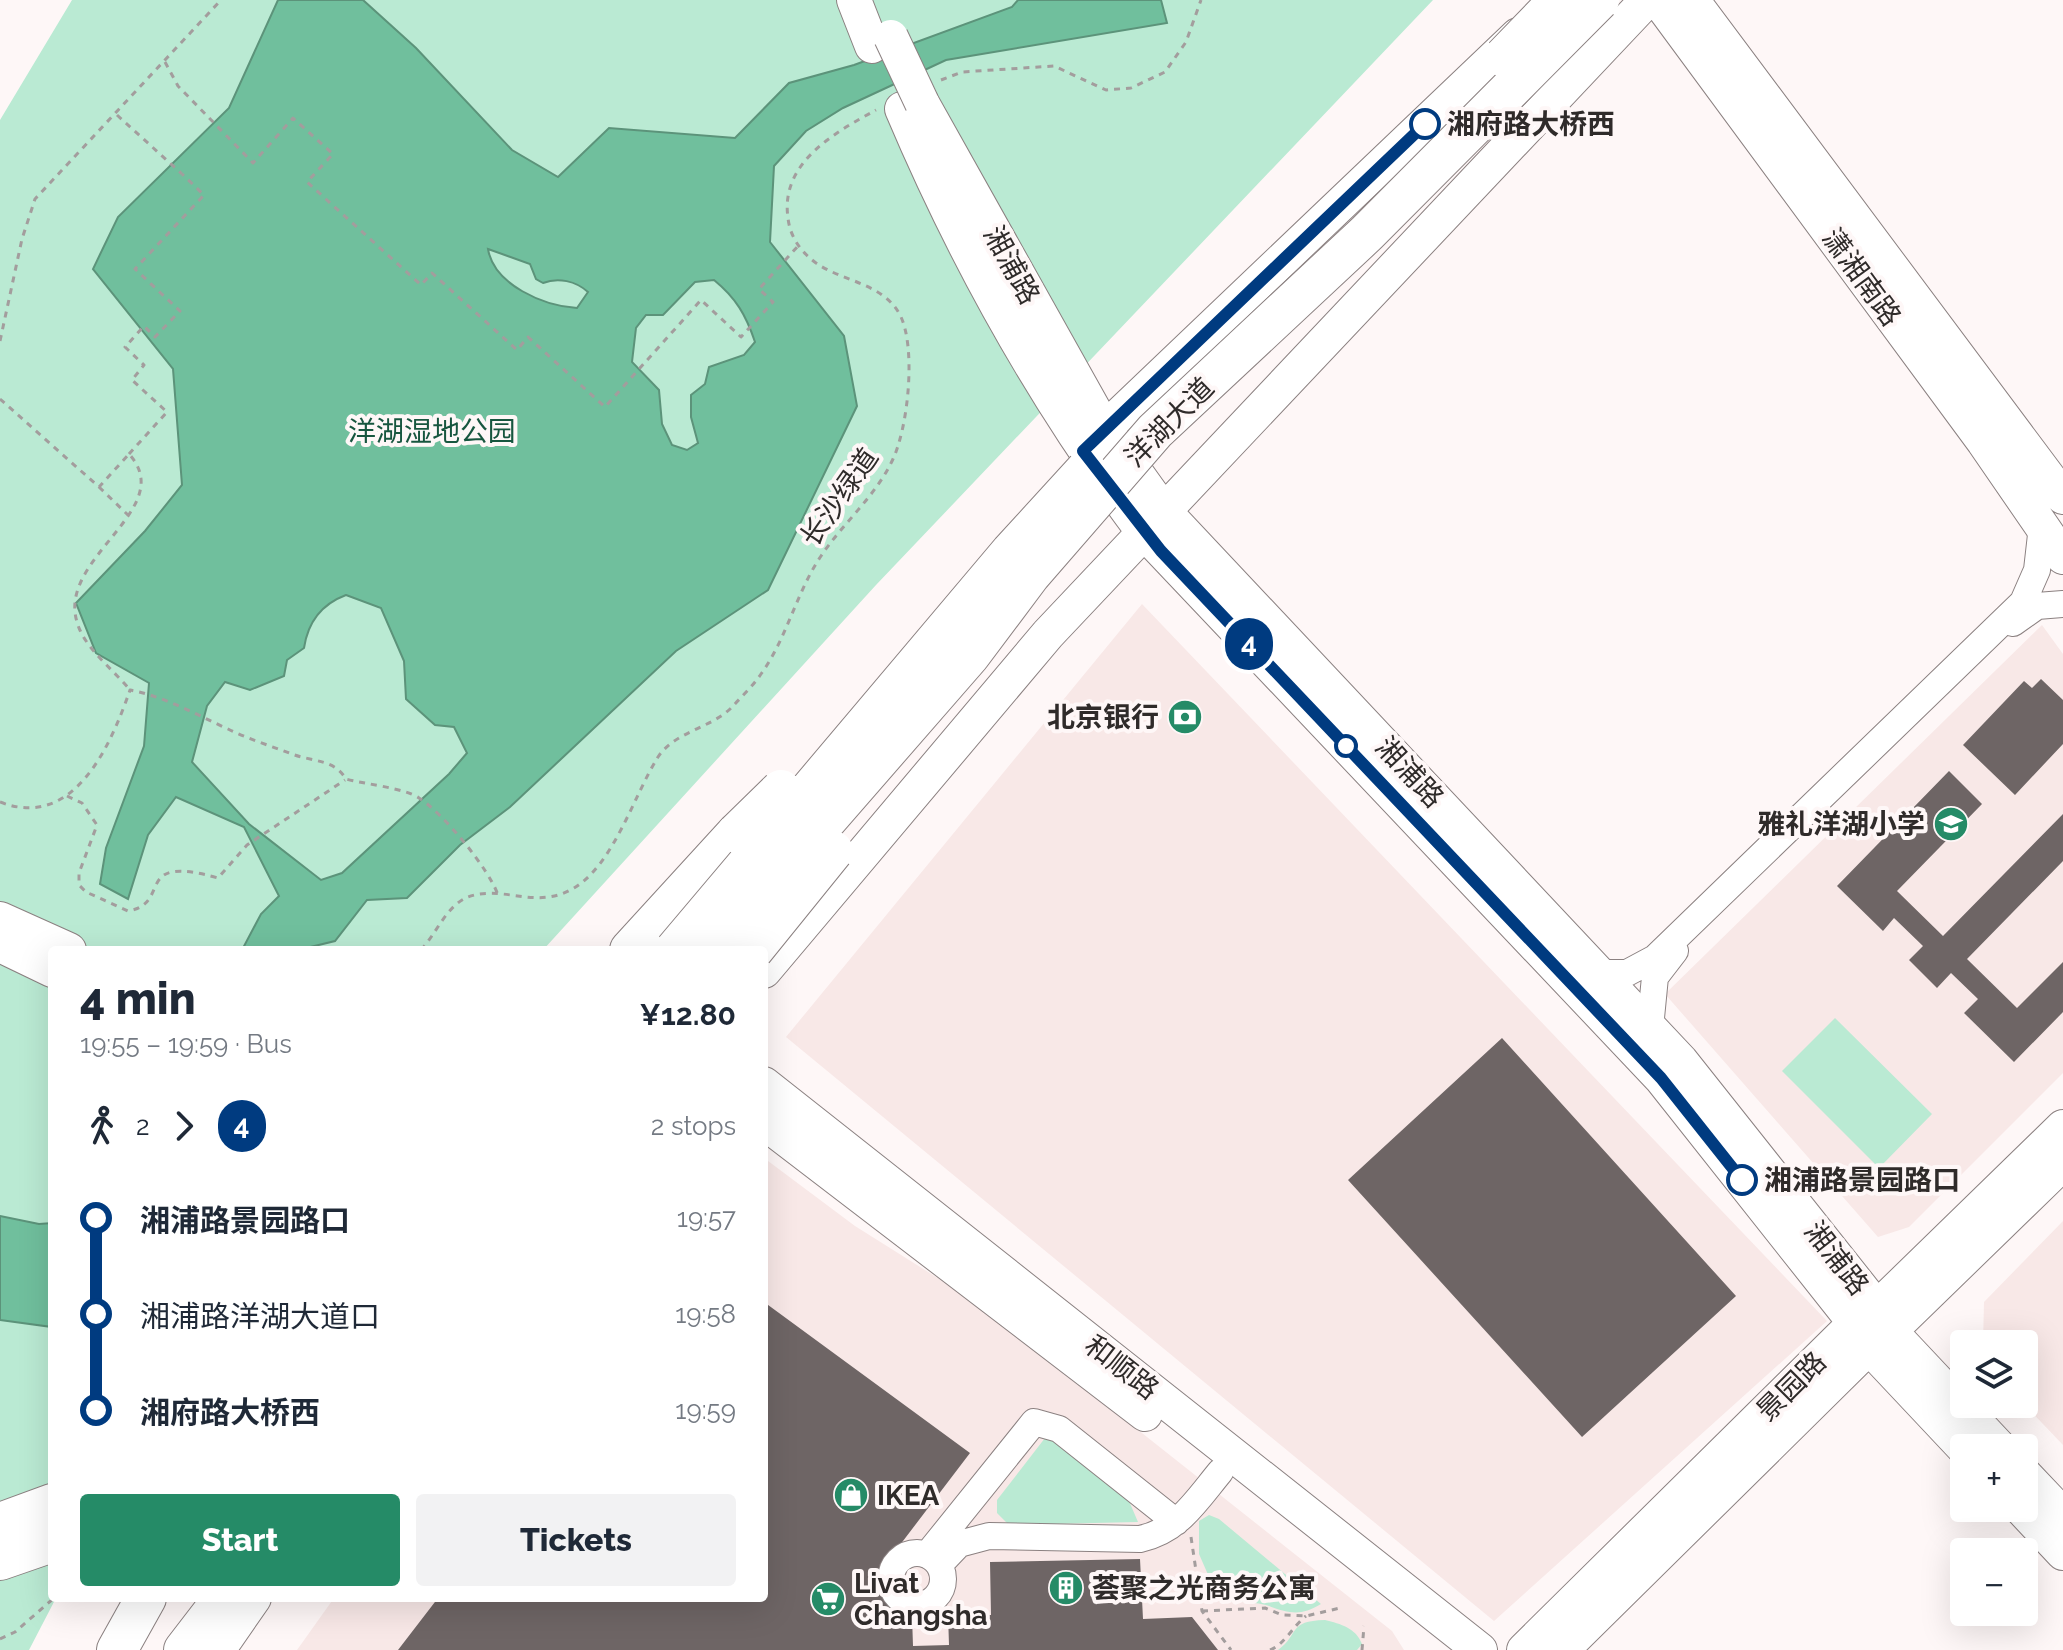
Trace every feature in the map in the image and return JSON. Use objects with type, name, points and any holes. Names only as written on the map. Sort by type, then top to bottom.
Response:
[{"type":"highway","name":"洋湖大道","points":[[678,946],[954,618],[1136,417],[1342,226],[1557,0]]},
{"type":"highway","name":"洋湖大道","points":[[716,946],[970,655],[1030,575],[1155,431],[1367,233],[1599,0]]},
{"type":"highway","points":[[634,946],[737,833],[868,711],[954,618]]},
{"type":"highway","points":[[756,946],[864,812],[935,714],[970,655]]},
{"type":"highway","points":[[0,1523],[48,1505]]},
{"type":"highway","points":[[0,1560],[48,1543]]},
{"type":"highway","points":[[117,1650],[144,1602]]},
{"type":"highway","points":[[155,1650],[187,1602]]},
{"type":"highway","points":[[184,1650],[221,1602]]},
{"type":"main road","name":"湘浦路","points":[[854,0],[882,41],[910,100],[1094,440],[1152,520],[1661,1078],[1821,1279],[1985,1434]]},
{"type":"main road","name":"湘浦路","points":[[875,0],[882,41]]},
{"type":"main road","points":[[658,946],[1094,440],[1557,0]]},
{"type":"main road","points":[[768,966],[1048,634],[1152,520],[1403,261],[1647,0]]},
{"type":"main road","name":"潇湘南路","points":[[1658,0],[1984,442],[2063,557]]},
{"type":"main road","name":"潇湘南路","points":[[1692,0],[2063,497]]},
{"type":"main road","name":"湘浦路","points":[[1152,520],[1599,973],[1681,1061],[1873,1327],[1916,1397],[1951,1434]]},
{"type":"main road","points":[[0,919],[60,946]]},
{"type":"main road","points":[[0,945],[48,968]]},
{"type":"main road","name":"和顺路","points":[[768,1087],[1480,1650]]},
{"type":"main road","name":"和顺路","points":[[768,1125],[1220,1472],[1459,1650]]},
{"type":"main road","name":"景园路","points":[[1873,1327],[2063,1127]]},
{"type":"main road","name":"景园路","points":[[1524,1650],[1873,1327],[2063,1163]]},
{"type":"main road","points":[[1821,1279],[1823,1343],[1817,1379],[1859,1384],[1883,1383],[1916,1397]]},
{"type":"main road","name":"景园路","points":[[1562,1650],[1817,1379]]},
{"type":"main road","points":[[2038,1489],[2063,1515]]},
{"type":"main road","points":[[2034,1522],[2063,1553]]},
{"type":"main road","points":[[128,1650],[163,1602]]},
{"type":"main road","points":[[218,1650],[251,1602]]},
{"type":"street","points":[[1599,973],[1627,973],[1655,958],[2023,602],[2037,570],[2042,526]]},
{"type":"street","points":[[1650,1028],[1651,989],[1662,964],[2026,611],[2037,606],[2063,604]]},
{"type":"street","points":[[1183,1527],[1059,1429],[1034,1422],[933,1560],[959,1544],[989,1536],[1140,1539],[1162,1534],[1183,1527],[1220,1472]]},
{"type":"path","points":[[0,341],[22,239],[35,199],[117,115],[221,0]]},
{"type":"path","points":[[165,62],[178,86],[253,163],[293,118],[333,154],[307,182],[421,285],[432,273],[517,350],[528,337],[605,407],[701,300],[741,337],[773,302],[759,289],[799,246],[789,230],[786,207],[795,172],[812,153],[962,72],[1054,66],[1106,90],[1131,88],[1165,72],[1186,42],[1201,0]]},
{"type":"path","points":[[99,487],[167,412],[132,380],[144,365],[125,347],[144,326],[155,337],[180,311],[135,269],[204,195],[117,115]]},
{"type":"path","name":"长沙绿道","points":[[425,946],[437,933],[450,909],[468,897],[498,895],[548,899],[575,887],[598,866],[660,754],[678,739],[728,710],[761,674],[821,555],[873,492],[893,460],[904,429],[907,384],[908,347],[901,317],[873,288],[818,264],[799,246]]},
{"type":"path","points":[[0,399],[129,516]]},
{"type":"path","points":[[129,454],[140,477],[139,495],[129,516],[80,577],[73,596],[76,622],[84,639],[130,690],[161,696],[231,731],[301,757],[331,763],[339,768],[346,779],[418,797],[468,848],[475,862],[487,871],[498,895]]},
{"type":"path","points":[[0,802],[38,808],[67,796],[87,777],[106,750],[130,690]]},
{"type":"path","points":[[67,796],[82,803],[97,825],[79,873],[79,885],[86,892],[128,911],[147,902],[160,876],[171,870],[192,870],[218,878],[247,845],[346,779]]},
{"type":"path","points":[[1183,1527],[1202,1611],[1231,1650]]},
{"type":"path","points":[[0,1639],[15,1632],[49,1602]]},
{"type":"path","points":[[1202,1611],[1265,1608],[1282,1615],[1306,1616],[1340,1608]]},
{"type":"path","points":[[1270,1650],[1279,1647],[1291,1627],[1306,1616]]},
{"type":"path","points":[[1362,1650],[1364,1626]]},
{"type":"shaded area","points":[[278,0],[363,0],[416,48],[512,150],[558,177],[609,128],[735,138],[789,83],[854,65],[1012,7],[1018,0],[1161,0],[1167,23],[946,60],[843,108],[806,131],[774,166],[770,242],[844,336],[857,406],[768,590],[676,651],[510,807],[460,845],[407,898],[367,900],[335,941],[314,946],[244,946],[261,914],[279,896],[244,827],[176,797],[148,835],[128,899],[100,884],[106,848],[144,746],[149,683],[96,653],[76,603],[145,531],[182,485],[173,369],[93,269],[118,217],[229,108]],"holes":[[[488,249],[530,264],[536,279],[543,283],[567,281],[588,292],[577,308],[536,298],[510,283],[500,273]],[[714,280],[739,308],[755,342],[744,355],[709,367],[705,384],[691,395],[691,417],[698,443],[687,450],[672,445],[662,424],[659,390],[632,362],[636,328],[646,315],[663,315],[695,282]],[[346,595],[381,608],[404,661],[406,699],[435,725],[454,727],[467,753],[449,774],[342,873],[321,880],[249,824],[192,762],[207,706],[225,682],[250,690],[284,676],[287,660],[304,648],[309,630],[318,615]]]},
{"type":"shaded area","points":[[1142,604],[1827,1321],[1494,1621],[786,1037]]},
{"type":"shaded area","name":"雅礼洋湖小学","points":[[2042,625],[2063,654],[2063,1073],[1909,1227],[1878,1237],[1665,994]]},
{"type":"shaded area","points":[[768,1161],[855,1226],[979,1304],[1392,1631],[1404,1650],[297,1650],[331,1602],[768,1602]]},
{"type":"shaded area","points":[[0,1216],[48,1223],[48,1326],[0,1320]]},
{"type":"shaded area","points":[[2063,1221],[2063,1445],[2037,1418],[2038,1330],[1983,1330],[1984,1302]]},
{"type":"green space","name":"洋湖湿地公园","points":[[72,0],[1433,0],[876,585],[547,946],[48,946],[48,1602],[54,1602],[29,1650],[0,1650],[0,120]]},
{"type":"green space","points":[[1835,1018],[1932,1114],[1879,1168],[1782,1071]]},
{"type":"green space","points":[[1045,1438],[1055,1440],[1129,1501],[1138,1522],[1009,1525],[997,1513],[997,1500]]},
{"type":"green space","points":[[1209,1515],[1219,1519],[1321,1604],[1307,1611],[1294,1612],[1255,1603],[1220,1602],[1199,1554],[1199,1521]]},
{"type":"green space","points":[[1325,1620],[1352,1630],[1362,1644],[1357,1650],[1278,1650],[1299,1626]]},
{"type":"building","points":[[2041,679],[2063,700],[2063,744],[2015,795],[1963,745],[2024,681],[2032,688]]},
{"type":"building","points":[[1949,771],[1982,804],[1897,891],[1943,936],[2063,814],[2063,861],[1967,959],[2017,1008],[2063,962],[2063,1012],[2014,1062],[1964,1013],[1978,999],[1951,973],[1937,988],[1909,960],[1923,946],[1894,918],[1883,931],[1837,886]]},
{"type":"building","points":[[1502,1038],[1736,1296],[1582,1437],[1348,1180]]},
{"type":"building","name":"IKEA","points":[[768,1305],[970,1453],[871,1583],[912,1616],[913,1646],[949,1645],[948,1614],[991,1615],[990,1562],[1140,1559],[1143,1619],[1192,1617],[1218,1650],[398,1650],[435,1602],[768,1602]]},
{"type":"bus line","name":"4","points":[[1425,124],[1083,451],[1142,530],[1661,1078],[1742,1180]]},
{"type":"place","name":"湘府路大桥西","points":[[1425,124]]},
{"type":"place","name":"北京银行","points":[[1185,717]]},
{"type":"place","name":"雅礼洋湖小学","points":[[1951,824]]},
{"type":"place","name":"湘浦路景园路口","points":[[1742,1180]]},
{"type":"place","name":"IKEA","points":[[851,1495]]},
{"type":"place","name":"荟聚之光商务公寓","points":[[1066,1588]]},
{"type":"place","name":"Livat Changsha","points":[[828,1599]]}]
